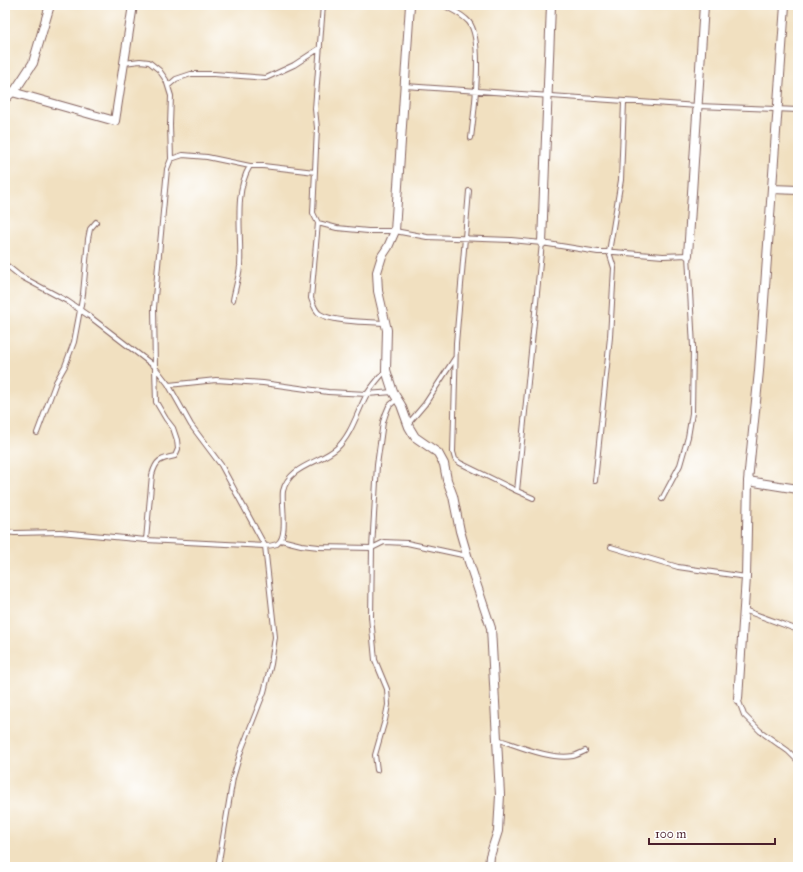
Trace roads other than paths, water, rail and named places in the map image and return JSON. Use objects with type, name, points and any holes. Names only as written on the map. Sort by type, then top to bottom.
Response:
[{"type":"street","points":[[14,92],[34,63],[50,5]]},
{"type":"street","points":[[5,90],[115,121],[133,5]]},
{"type":"street","points":[[410,5],[395,231],[388,248],[382,256],[377,272],[378,291],[387,330],[386,370],[395,396],[401,404],[407,424],[415,437],[438,453],[444,464],[467,556],[491,628],[500,795],[498,831],[490,856],[489,867]]},
{"type":"street","points":[[542,243],[551,5]]},
{"type":"street","points":[[688,255],[704,5]]},
{"type":"street","points":[[738,699],[746,577],[748,481],[759,371],[785,5]]},
{"type":"street","points":[[772,189],[798,190]]},
{"type":"street","points":[[748,481],[798,489]]},
{"type":"lane","points":[[323,5],[315,109],[317,128],[313,214],[318,223],[311,298],[314,307],[319,314],[329,318],[386,323]]},
{"type":"lane","points":[[443,5],[463,16],[470,23],[475,32],[478,76],[471,138]]},
{"type":"lane","points":[[168,86],[176,79],[191,74],[214,74],[266,78],[294,65],[320,48]]},
{"type":"lane","points":[[124,63],[140,61],[148,62],[159,70],[166,80],[171,96],[171,159],[167,169],[154,308],[156,402],[173,428],[178,449],[175,456],[158,461],[154,466],[146,540]]},
{"type":"lane","points":[[405,86],[624,102],[798,110]]},
{"type":"lane","points":[[5,102],[14,92]]},
{"type":"lane","points":[[595,481],[610,337],[614,268],[609,252],[621,180],[624,102]]},
{"type":"lane","points":[[171,159],[183,155],[207,157],[250,166],[315,172]]},
{"type":"lane","points":[[233,300],[240,268],[240,213],[242,190],[244,175],[250,166]]},
{"type":"lane","points":[[469,191],[456,356],[453,452],[455,459],[468,468],[533,498]]},
{"type":"lane","points":[[37,433],[56,382],[65,366],[74,342],[83,294],[88,239],[90,229],[96,222]]},
{"type":"lane","points":[[318,223],[337,228],[368,231],[395,231],[427,238],[542,243],[598,252],[663,256],[688,255],[693,347],[692,413],[688,438],[680,465],[662,499]]},
{"type":"lane","points":[[517,491],[542,243]]},
{"type":"lane","points":[[5,264],[20,276],[67,301],[135,350],[156,368],[169,385],[191,425],[221,465],[265,546],[275,637],[271,664],[264,692],[241,751],[233,778],[218,867]]},
{"type":"lane","points":[[407,424],[425,404],[456,356]]},
{"type":"lane","points":[[5,532],[60,532],[146,540],[265,546],[276,544],[281,540],[283,526],[283,490],[289,477],[306,465],[337,448],[354,422],[367,394],[386,370]]},
{"type":"lane","points":[[169,385],[216,380],[237,381],[328,392],[395,396],[389,406],[383,422],[377,465],[372,548],[371,617],[375,660],[387,689],[388,705],[375,755],[377,770]]},
{"type":"lane","points":[[444,464],[455,459]]},
{"type":"lane","points":[[281,540],[301,545],[319,547],[372,548],[384,542],[407,543],[467,556]]},
{"type":"lane","points":[[611,547],[678,567],[746,577]]},
{"type":"lane","points":[[744,610],[798,630]]},
{"type":"lane","points":[[738,699],[744,715],[760,731],[788,751],[798,761]]},
{"type":"lane","points":[[497,739],[538,752],[558,756],[573,756],[585,751]]}]
